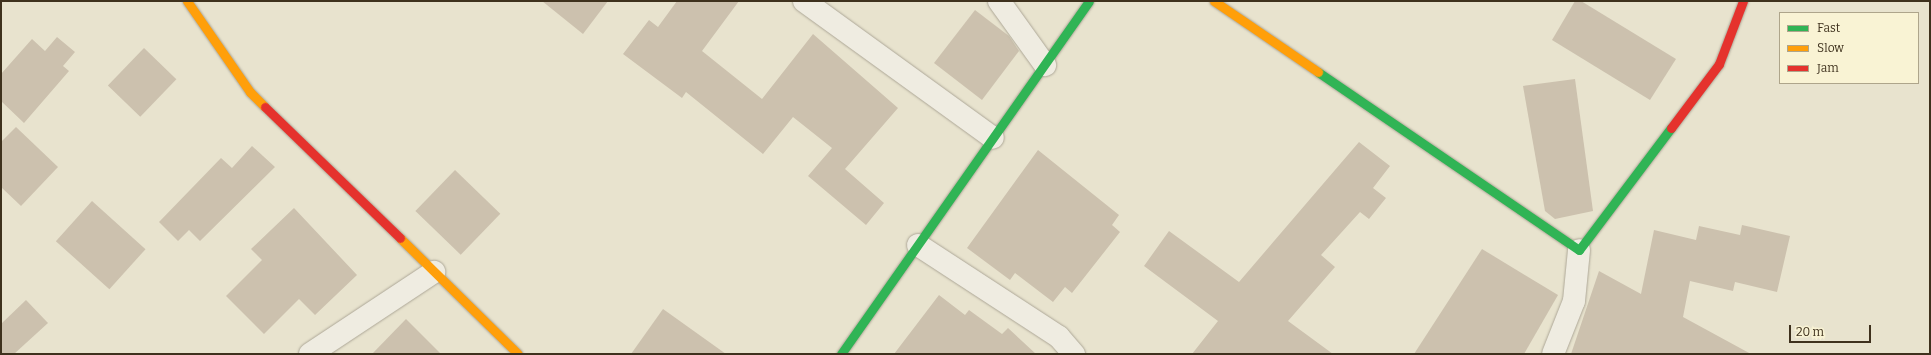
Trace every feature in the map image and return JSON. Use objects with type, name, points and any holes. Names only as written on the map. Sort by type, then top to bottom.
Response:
[{"type":"street","points":[[187,1],[250,92],[518,354]]},
{"type":"street","points":[[804,1],[993,138]]},
{"type":"street","points":[[999,1],[1045,65]]},
{"type":"street","points":[[841,354],[1090,1]]},
{"type":"street","points":[[1214,1],[1579,250]]},
{"type":"street","points":[[1553,354],[1574,301],[1579,250],[1719,64],[1743,1]]},
{"type":"street","points":[[918,245],[1060,337],[1074,354]]},
{"type":"street","points":[[310,354],[434,272]]},
{"type":"building","points":[[542,1],[608,1],[583,34]]},
{"type":"building","points":[[677,1],[739,1],[702,51],[762,99],[813,34],[898,108],[845,169],[884,203],[866,225],[808,176],[832,148],[793,117],[763,154],[686,92],[682,98],[623,54],[649,20],[658,27]]},
{"type":"building","points":[[1575,1],[1581,1],[1676,59],[1650,100],[1552,40]]},
{"type":"building","points":[[975,10],[1009,36],[1019,51],[982,100],[934,63]]},
{"type":"building","points":[[57,37],[75,52],[63,66],[69,71],[24,123],[1,101],[1,74],[32,39],[45,51]]},
{"type":"building","points":[[144,48],[176,79],[140,117],[108,85]]},
{"type":"building","points":[[1575,79],[1593,211],[1555,219],[1545,211],[1523,86]]},
{"type":"building","points":[[16,127],[58,167],[21,206],[1,187],[1,142]]},
{"type":"building","points":[[1359,142],[1390,166],[1373,188],[1386,198],[1369,219],[1360,212],[1321,255],[1335,267],[1288,321],[1333,354],[1192,354],[1218,321],[1144,266],[1169,231],[1239,282]]},
{"type":"building","points":[[252,146],[275,167],[200,241],[189,230],[178,241],[159,222],[221,158],[232,168]]},
{"type":"building","points":[[1038,150],[1119,215],[1112,225],[1120,232],[1072,293],[1065,287],[1053,302],[1015,273],[1010,280],[967,248]]},
{"type":"building","points":[[455,170],[500,214],[461,255],[415,211]]},
{"type":"building","points":[[92,201],[146,249],[109,289],[56,241]]},
{"type":"building","points":[[294,208],[357,275],[315,315],[299,299],[264,334],[226,296],[262,260],[251,249]]},
{"type":"building","points":[[1742,225],[1790,236],[1777,292],[1735,282],[1733,291],[1690,281],[1683,317],[1751,354],[1571,354],[1599,271],[1641,294],[1654,230],[1696,240],[1699,226],[1740,235]]},
{"type":"building","points":[[1482,249],[1558,295],[1524,354],[1414,354]]},
{"type":"building","points":[[939,295],[965,315],[969,310],[1002,334],[1008,328],[1036,354],[894,354]]},
{"type":"building","points":[[26,300],[48,323],[14,354],[1,354],[1,324]]},
{"type":"building","points":[[663,309],[726,354],[631,354]]},
{"type":"building","points":[[406,319],[441,354],[372,354]]},
{"type":"traffic: fast","points":[[841,354],[1089,1]]},
{"type":"traffic: fast","points":[[1318,72],[1579,250],[1671,128]]},
{"type":"traffic: slow","points":[[187,1],[250,92],[265,107]]},
{"type":"traffic: slow","points":[[1214,1],[1318,72]]},
{"type":"traffic: slow","points":[[400,238],[518,354]]},
{"type":"traffic: jam","points":[[1671,128],[1719,64],[1743,1]]},
{"type":"traffic: jam","points":[[265,107],[400,238]]}]
